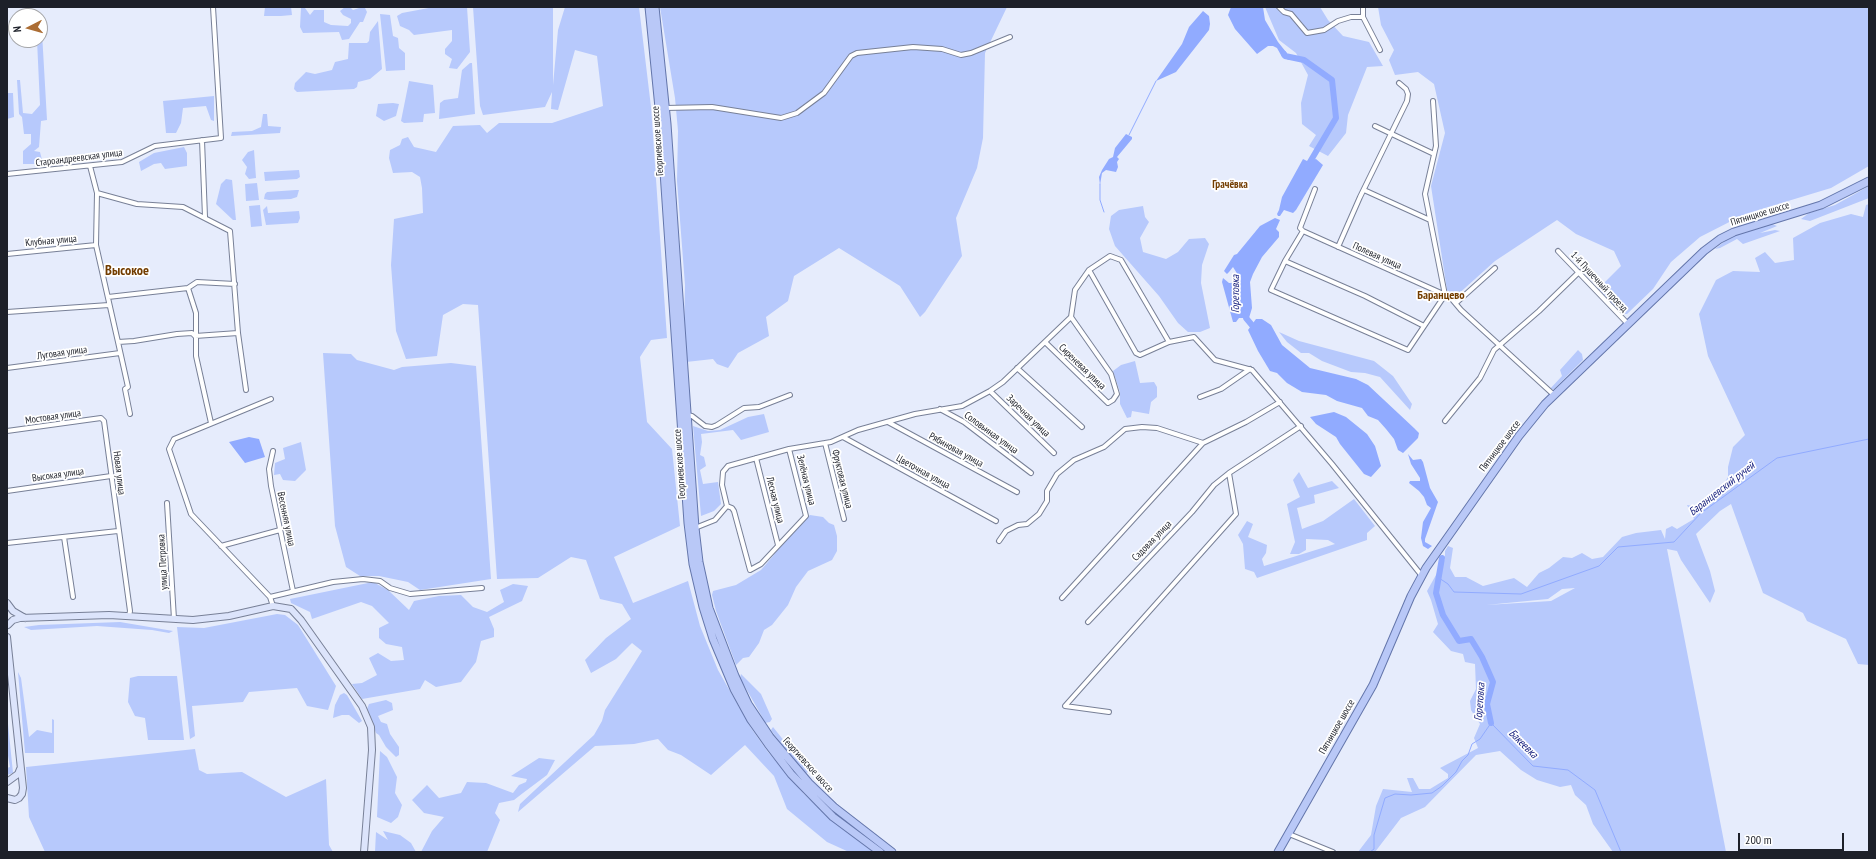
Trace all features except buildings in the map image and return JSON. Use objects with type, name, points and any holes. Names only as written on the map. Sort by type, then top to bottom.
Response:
[{"type":"main road","name":"Георгиевское шоссе","points":[[649,7],[658,99],[688,523],[693,564],[706,618],[722,664],[734,689],[751,720],[768,744],[795,778],[833,817],[880,852]]},
{"type":"main road","name":"Георгиевское шоссе","points":[[655,7],[666,108],[695,528],[700,568],[709,608],[726,657],[748,704],[778,748],[808,784],[844,816],[892,852]]},
{"type":"main road","name":"Пятницкое шоссе","points":[[1278,852],[1373,685],[1408,602],[1422,576],[1519,436],[1554,395],[1704,251],[1720,239],[1734,232],[1821,205],[1869,181]]},
{"type":"main road","points":[[7,603],[10,610],[8,627]]},
{"type":"main road","points":[[8,627],[15,619],[28,618],[129,616],[174,619],[218,618],[273,606],[288,608],[298,615],[362,706],[371,727],[372,750],[364,852]]},
{"type":"main road","points":[[10,610],[28,618]]},
{"type":"main road","points":[[7,637],[23,792],[19,798],[15,800],[7,798]]},
{"type":"main road","points":[[8,782],[20,769]]},
{"type":"main road","points":[[8,782],[15,780],[22,785]]},
{"type":"street","name":"Староандреевская улица","points":[[7,174],[122,162],[155,146],[221,138],[213,7]]},
{"type":"street","points":[[1279,7],[1284,12],[1291,14],[1307,33],[1311,34],[1350,17],[1363,17]]},
{"type":"street","points":[[1363,7],[1363,17],[1380,50]]},
{"type":"street","points":[[658,99],[666,108],[712,107],[781,118],[796,113],[824,93],[850,56],[857,53],[913,48],[942,49],[961,55],[970,53],[1010,37]]},
{"type":"street","points":[[1338,247],[1407,101],[1408,94],[1406,89],[1399,83]]},
{"type":"street","points":[[1315,188],[1300,228],[1304,231],[1271,290],[1408,350],[1445,295],[1425,194],[1436,146],[1433,101]]},
{"type":"street","points":[[1375,126],[1434,154]]},
{"type":"street","points":[[202,140],[205,217]]},
{"type":"street","points":[[90,166],[97,193],[96,246],[128,387],[125,389],[130,414]]},
{"type":"street","points":[[1364,190],[1430,220]]},
{"type":"street","points":[[97,193],[137,204],[183,207],[230,231],[238,333],[246,390]]},
{"type":"street","name":"Полевая улица","points":[[1304,231],[1450,297],[1461,310],[1499,346],[1554,395]]},
{"type":"street","name":"Клубная улица","points":[[7,254],[96,246]]},
{"type":"street","name":"1-й Пушечный проезд","points":[[1558,250],[1628,324]]},
{"type":"street","points":[[727,506],[722,485],[723,472],[728,466],[789,449],[825,443],[843,438],[915,414],[962,406],[990,391],[1072,317],[1075,290],[1089,270],[1110,256],[1121,260],[1169,342]]},
{"type":"street","points":[[1286,261],[1365,296],[1424,326]]},
{"type":"street","points":[[1456,303],[1494,268]]},
{"type":"street","points":[[1089,270],[1136,353],[1140,355],[1169,342],[1194,337],[1215,360],[1252,370],[1301,426],[1422,576]]},
{"type":"street","points":[[1445,421],[1480,378],[1494,350],[1579,272]]},
{"type":"street","points":[[108,297],[188,288],[197,282],[235,284]]},
{"type":"street","points":[[188,288],[196,313],[197,331],[195,336],[198,363],[211,423]]},
{"type":"street","points":[[7,312],[109,305]]},
{"type":"street","name":"Сиреневая улица","points":[[1045,342],[1108,403],[1116,394],[1111,374],[1072,317]]},
{"type":"street","points":[[118,342],[177,334],[192,333],[195,336],[238,333]]},
{"type":"street","name":"Луговая улица","points":[[7,368],[120,353]]},
{"type":"street","points":[[1017,368],[1082,427]]},
{"type":"street","points":[[1200,397],[1221,390],[1250,369]]},
{"type":"street","name":"Заречная улица","points":[[990,391],[1054,453]]},
{"type":"street","points":[[687,415],[692,416],[705,426],[712,427],[744,408],[759,407],[790,395]]},
{"type":"street","points":[[271,399],[174,439],[169,449],[191,514],[270,597],[273,606]]},
{"type":"street","points":[[1062,598],[1203,442],[1246,422],[1280,402]]},
{"type":"street","name":"Соловьиная улица","points":[[940,409],[964,422],[1031,473]]},
{"type":"street","name":"Мостовая улица","points":[[7,431],[101,418]]},
{"type":"street","name":"Новая улица","points":[[101,418],[104,421],[112,476],[118,531],[130,611],[129,616]]},
{"type":"street","name":"Рябиновая улица","points":[[888,422],[1017,492]]},
{"type":"street","name":"Садовая улица","points":[[1088,622],[1192,512],[1214,485],[1229,473],[1301,426]]},
{"type":"street","points":[[999,541],[1006,531],[1018,525],[1027,524],[1039,514],[1047,501],[1047,491],[1057,474],[1074,460],[1104,447],[1125,429],[1142,427],[1157,428],[1203,442]]},
{"type":"street","name":"Цветочная улица","points":[[843,438],[996,521]]},
{"type":"street","name":"Фруктовая улица","points":[[825,443],[844,519]]},
{"type":"street","name":"Зелёная улица","points":[[778,545],[806,516],[789,449]]},
{"type":"street","name":"Весенняя улица","points":[[273,450],[269,469],[293,591]]},
{"type":"street","name":"Лесная улица","points":[[756,458],[778,545]]},
{"type":"street","points":[[1109,712],[1065,706],[1236,514],[1229,473]]},
{"type":"street","name":"Высокая улица","points":[[7,490],[112,476]]},
{"type":"street","name":"улица Петровка","points":[[167,503],[174,619]]},
{"type":"street","points":[[695,528],[715,520],[727,506]]},
{"type":"street","points":[[727,506],[732,508],[734,511],[750,570],[761,564],[778,545]]},
{"type":"street","points":[[221,546],[280,530]]},
{"type":"street","points":[[7,543],[118,531]]},
{"type":"street","points":[[64,537],[73,597]]},
{"type":"street","points":[[270,597],[333,582],[363,579],[380,581],[390,588],[410,594],[482,588]]},
{"type":"street","points":[[1289,834],[1333,852]]},
{"type":"shaded area","points":[[265,7],[291,7],[292,15],[264,16]]},
{"type":"shaded area","points":[[345,7],[350,7],[353,10],[365,8],[367,12],[363,22],[360,22],[349,39],[342,40],[339,32],[303,33],[300,27],[301,8],[305,8],[310,15],[314,10],[324,10],[324,22],[331,25],[348,26],[351,23],[351,19],[343,15],[340,11]]},
{"type":"shaded area","points":[[434,7],[467,7],[470,52],[457,69],[449,68],[452,59],[445,54],[445,49],[452,41],[452,30],[414,35],[409,30],[400,26],[397,16],[402,13]]},
{"type":"shaded area","points":[[473,7],[553,7],[553,85],[558,30],[565,7],[639,7],[651,107],[667,338],[651,340],[640,357],[647,422],[672,449],[680,526],[614,557],[633,603],[688,581],[700,626],[718,670],[751,728],[768,752],[804,794],[835,823],[873,852],[849,852],[827,842],[787,809],[774,776],[745,745],[711,775],[681,755],[668,750],[658,739],[634,744],[595,746],[518,812],[520,804],[594,735],[602,721],[605,710],[642,651],[632,643],[616,659],[591,673],[585,660],[606,638],[631,619],[622,604],[600,599],[586,560],[571,557],[538,578],[497,579],[478,305],[463,304],[443,315],[437,356],[406,359],[396,331],[391,265],[394,219],[423,213],[420,177],[412,172],[393,173],[389,158],[390,150],[400,145],[402,139],[408,137],[414,147],[436,152],[453,126],[480,125],[487,133],[499,123],[552,123],[603,106],[597,56],[575,50],[558,110],[551,109],[552,92],[545,107],[483,115],[480,106]]},
{"type":"shaded area","points":[[660,7],[1007,7],[985,53],[983,138],[977,168],[956,218],[962,256],[925,312],[920,317],[900,286],[839,248],[794,276],[788,301],[766,317],[769,336],[738,353],[728,368],[717,364],[713,359],[686,362],[684,332],[685,285],[677,181],[678,131],[675,98]]},
{"type":"shaded area","points":[[1265,7],[1320,7],[1328,20],[1343,36],[1369,42],[1383,66],[1367,67],[1348,115],[1346,133],[1328,156],[1309,146],[1316,135],[1302,124],[1301,103],[1308,75],[1296,53],[1279,40]]},
{"type":"shaded area","points":[[1378,7],[1869,7],[1869,166],[1831,188],[1745,214],[1700,237],[1671,262],[1653,289],[1627,314],[1622,314],[1598,289],[1621,266],[1614,251],[1576,234],[1557,220],[1495,261],[1455,297],[1447,290],[1431,186],[1445,133],[1434,84],[1418,72],[1395,75],[1389,60],[1394,50],[1381,25]]},
{"type":"shaded area","points":[[380,14],[390,15],[393,36],[398,38],[399,48],[405,53],[405,70],[386,71]]},
{"type":"shaded area","points":[[378,21],[382,69],[370,79],[358,82],[357,87],[354,89],[297,92],[294,89],[295,83],[306,72],[315,74],[332,70],[335,62],[348,59],[349,43],[367,43],[369,41],[370,32]]},
{"type":"shaded area","points":[[37,48],[43,48],[47,120],[41,121],[39,147],[34,151],[40,152],[42,160],[39,164],[23,164],[23,151],[31,144],[31,134],[24,134],[22,117],[19,114],[17,80],[20,80],[23,113],[32,114],[40,105]]},
{"type":"shaded area","points":[[472,63],[475,114],[439,119],[440,103],[444,100],[458,98],[462,70]]},
{"type":"shaded area","points":[[409,81],[433,85],[435,113],[424,114],[423,122],[404,123],[401,121]]},
{"type":"shaded area","points":[[7,93],[13,93],[14,117],[7,119]]},
{"type":"shaded area","points":[[214,96],[214,121],[211,120],[206,106],[183,108],[181,123],[176,133],[166,133],[163,101]]},
{"type":"shaded area","points":[[378,104],[399,104],[396,116],[384,121],[376,116]]},
{"type":"shaded area","points":[[263,114],[267,114],[268,126],[281,127],[280,133],[231,136],[232,132],[252,131],[261,127]]},
{"type":"shaded area","points":[[184,147],[187,153],[187,166],[165,169],[161,163],[154,164],[141,171],[139,162],[154,153]]},
{"type":"shaded area","points":[[254,150],[256,178],[249,179],[245,174],[247,167],[242,160],[248,152]]},
{"type":"shaded area","points":[[299,170],[300,177],[297,179],[265,181],[264,172]]},
{"type":"shaded area","points":[[226,179],[232,180],[236,220],[233,220],[216,204],[221,184]]},
{"type":"shaded area","points":[[257,183],[259,200],[246,201],[245,184]]},
{"type":"shaded area","points":[[1869,186],[1869,198],[1810,221],[1801,219],[1809,213],[1835,205]]},
{"type":"shaded area","points":[[299,190],[297,197],[291,199],[264,199],[267,192]]},
{"type":"shaded area","points":[[1869,204],[1869,665],[1858,664],[1846,639],[1807,621],[1803,613],[1763,593],[1731,504],[1720,511],[1696,534],[1710,571],[1715,591],[1710,603],[1681,560],[1677,551],[1667,549],[1726,852],[1613,852],[1593,824],[1586,805],[1575,795],[1571,785],[1560,787],[1537,780],[1521,770],[1500,751],[1476,755],[1425,807],[1401,818],[1375,852],[1358,852],[1371,835],[1376,806],[1383,789],[1412,792],[1407,778],[1413,778],[1419,789],[1430,789],[1448,778],[1448,774],[1440,768],[1478,748],[1474,738],[1480,724],[1471,710],[1470,701],[1476,689],[1475,664],[1465,662],[1463,654],[1451,651],[1433,632],[1438,624],[1427,591],[1445,559],[1445,551],[1448,546],[1453,548],[1450,568],[1455,577],[1466,577],[1483,586],[1514,578],[1527,587],[1539,573],[1549,568],[1563,557],[1572,558],[1582,553],[1592,559],[1603,557],[1622,537],[1636,533],[1661,530],[1665,539],[1666,529],[1672,526],[1677,529],[1694,519],[1687,505],[1693,506],[1698,511],[1715,499],[1728,477],[1728,467],[1733,447],[1745,435],[1708,356],[1699,314],[1716,280],[1733,271],[1760,272],[1755,258],[1765,252],[1775,263],[1794,260],[1793,238],[1820,223],[1851,214],[1863,217],[1866,205]],"holes":[[[1575,588],[1551,601],[1486,605],[1548,599],[1562,589]]]},
{"type":"shaded area","points":[[260,205],[262,226],[251,227],[249,206]]},
{"type":"shaded area","points":[[267,206],[268,213],[299,211],[300,218],[298,223],[266,225],[263,210]]},
{"type":"shaded area","points":[[1143,206],[1145,217],[1149,222],[1140,238],[1143,252],[1166,259],[1178,252],[1189,239],[1205,238],[1209,244],[1202,265],[1201,283],[1210,328],[1200,332],[1188,332],[1178,323],[1159,296],[1115,246],[1109,229],[1111,216],[1119,210]]},
{"type":"shaded area","points":[[1772,224],[1777,226],[1760,233],[1775,230],[1780,231],[1743,244],[1737,239],[1715,249],[1730,237]]},
{"type":"shaded area","points":[[1279,332],[1299,341],[1374,361],[1393,376],[1412,404],[1410,410],[1380,377],[1365,373],[1351,372],[1322,361],[1309,353],[1301,353],[1287,342]]},
{"type":"shaded area","points":[[1578,350],[1582,354],[1583,360],[1554,389],[1549,390],[1562,376],[1560,370]]},
{"type":"shaded area","points":[[323,353],[351,354],[357,360],[394,370],[402,367],[451,363],[476,366],[491,579],[420,590],[408,582],[379,576],[360,576],[346,567],[335,526]]},
{"type":"shaded area","points":[[1135,361],[1140,383],[1154,382],[1157,387],[1157,397],[1151,402],[1149,414],[1132,411],[1131,417],[1127,418],[1120,404],[1120,392],[1113,371],[1121,365]]},
{"type":"shaded area","points":[[764,414],[769,432],[741,440],[733,430],[701,434],[702,442],[700,455],[704,457],[706,466],[700,470],[703,484],[718,482],[721,504],[714,511],[701,516],[693,426],[708,431],[720,430],[748,417]]},
{"type":"shaded area","points":[[301,442],[306,470],[295,481],[283,480],[280,474],[274,475],[275,463],[285,459],[283,448]]},
{"type":"shaded area","points":[[1299,472],[1308,488],[1332,481],[1339,488],[1314,495],[1315,503],[1297,508],[1302,529],[1323,521],[1354,499],[1375,526],[1367,533],[1367,540],[1257,578],[1254,572],[1245,569],[1243,544],[1238,535],[1247,521],[1253,524],[1248,537],[1267,545],[1266,553],[1262,559],[1264,566],[1335,544],[1328,540],[1306,539],[1306,550],[1299,554],[1290,554],[1295,542],[1287,504],[1300,497],[1293,480]]},
{"type":"shaded area","points":[[810,515],[823,517],[829,523],[834,525],[837,536],[837,551],[832,560],[808,571],[796,587],[788,605],[772,625],[764,630],[759,643],[749,657],[743,658],[736,665],[716,611],[712,595],[713,591],[736,585],[761,570],[789,533]]},
{"type":"shaded area","points":[[373,582],[388,590],[409,610],[414,601],[439,596],[461,595],[473,607],[487,612],[504,602],[500,590],[513,584],[528,586],[522,601],[489,617],[494,629],[494,637],[481,641],[476,662],[461,682],[436,687],[425,680],[420,689],[362,699],[352,684],[362,683],[377,675],[369,658],[378,653],[391,661],[404,660],[402,647],[386,644],[379,638],[379,628],[389,623],[372,606],[361,602],[312,619],[310,612],[291,603],[290,599]]},
{"type":"shaded area","points":[[277,614],[285,615],[298,625],[336,686],[328,710],[307,706],[297,688],[249,692],[243,702],[192,706],[195,736],[190,739],[177,627],[204,628]]},
{"type":"shaded area","points":[[120,622],[173,631],[169,633],[152,630],[97,626],[31,630],[24,627],[39,625]]},
{"type":"shaded area","points":[[18,672],[21,678],[29,737],[37,730],[52,733],[52,719],[54,720],[54,753],[25,753]]},
{"type":"shaded area","points":[[741,674],[761,694],[772,719],[770,722],[765,723],[740,678]]},
{"type":"shaded area","points":[[138,676],[177,676],[184,740],[148,740],[145,718],[135,716],[128,702],[130,678]]},
{"type":"shaded area","points":[[344,693],[347,695],[362,721],[359,723],[349,715],[342,715],[333,718],[335,705],[340,695]]},
{"type":"shaded area","points":[[386,700],[392,703],[393,710],[378,716],[381,722],[387,724],[390,734],[399,747],[399,755],[396,757],[386,747],[379,735],[376,733],[367,709],[369,704]]},
{"type":"shaded area","points":[[7,714],[13,773],[7,775],[7,768],[10,767],[7,750]]},
{"type":"shaded area","points":[[773,727],[808,772],[805,774],[773,733],[771,730]]},
{"type":"shaded area","points":[[195,749],[199,770],[207,774],[242,772],[286,797],[326,779],[329,845],[333,852],[45,852],[29,817],[26,767]]},
{"type":"shaded area","points":[[380,751],[387,757],[397,777],[395,793],[402,805],[398,817],[391,823],[377,817]]},
{"type":"shaded area","points":[[539,758],[555,760],[547,775],[514,800],[499,803],[495,813],[500,820],[487,852],[421,852],[432,831],[444,817],[424,813],[412,800],[427,785],[439,798],[461,793],[467,782],[486,783],[513,793],[519,785],[526,782],[527,779],[511,776]]},
{"type":"shaded area","points":[[383,831],[400,835],[411,843],[416,852],[375,852],[376,832],[388,840]]},
{"type":"water","points":[[1231,7],[1263,7],[1265,20],[1278,42],[1290,57],[1289,60],[1282,57],[1277,48],[1273,46],[1268,46],[1257,54],[1235,29],[1228,15]]},
{"type":"water","points":[[1203,11],[1209,16],[1209,30],[1176,72],[1156,81],[1182,44],[1189,27]]},
{"type":"water","points":[[1126,134],[1132,137],[1132,139],[1117,157],[1119,159],[1117,162],[1118,167],[1116,172],[1106,170],[1102,173],[1100,185],[1099,177],[1102,170],[1109,159],[1113,157],[1115,148]]},
{"type":"water","points":[[1303,159],[1307,161],[1316,159],[1323,165],[1296,210],[1293,213],[1284,210],[1280,216],[1278,216],[1277,214],[1282,197]]},
{"type":"water","points":[[1275,218],[1280,220],[1276,229],[1279,232],[1279,237],[1262,257],[1250,282],[1252,308],[1249,318],[1239,318],[1236,322],[1233,322],[1222,282],[1223,278],[1229,283],[1235,283],[1238,279],[1238,275],[1233,267],[1227,274],[1224,271],[1234,255],[1237,254],[1260,226]]},
{"type":"water","points":[[1256,319],[1262,319],[1271,325],[1282,345],[1310,368],[1356,379],[1368,385],[1419,433],[1418,438],[1403,453],[1398,450],[1394,439],[1378,420],[1368,416],[1362,408],[1337,401],[1326,395],[1302,392],[1287,383],[1277,373],[1270,371],[1248,330]]},
{"type":"water","points":[[1334,412],[1346,417],[1367,434],[1375,446],[1381,466],[1371,477],[1364,474],[1336,437],[1316,424],[1310,417]]},
{"type":"water","points":[[249,437],[259,439],[265,457],[245,463],[229,442]]},
{"type":"water","points":[[1408,454],[1413,460],[1421,459],[1423,462],[1430,488],[1438,502],[1425,539],[1425,542],[1432,546],[1428,549],[1423,546],[1421,538],[1423,522],[1431,508],[1427,505],[1424,497],[1419,491],[1409,483],[1410,481],[1420,481],[1420,478],[1411,464]]},
{"type":"waterway","name":"Горетовка","points":[[1284,54],[1285,56],[1304,60],[1332,80],[1336,118],[1307,167]]},
{"type":"waterway","points":[[1129,135],[1156,81]]},
{"type":"waterway","points":[[1100,184],[1100,200],[1104,212]]},
{"type":"waterway","name":"Горетовка","points":[[1246,311],[1246,318],[1256,330]]},
{"type":"waterway","name":"Баранцевский ручей","points":[[1439,578],[1448,584],[1454,592],[1521,594],[1599,566],[1618,547],[1674,542],[1701,513],[1777,458],[1869,439]]},
{"type":"waterway","name":"Горетовка","points":[[1442,558],[1436,593],[1443,615],[1459,641],[1471,639],[1482,657],[1493,682],[1487,704],[1491,723]]},
{"type":"waterway","name":"Горетовка","points":[[1370,852],[1374,849],[1374,835],[1385,798],[1395,794],[1411,795],[1432,793],[1442,786],[1456,772],[1462,761],[1468,755],[1472,744],[1480,739],[1491,723],[1533,766],[1568,770],[1595,790],[1621,852]]},
{"type":"district","name":"Грачёвка","points":[[1230,185]]},
{"type":"district","name":"Высокое","points":[[127,271]]},
{"type":"district","name":"Баранцево","points":[[1441,296]]},
{"type":"water label","name":"Бакеевка","points":[[1523,744]]}]
